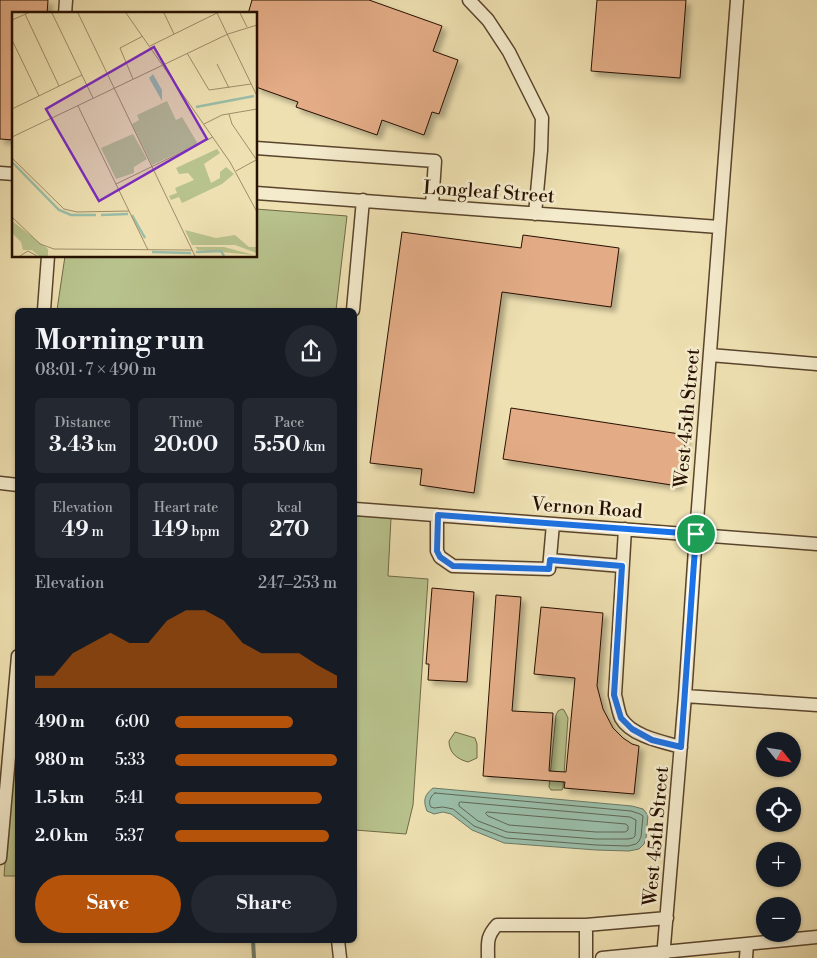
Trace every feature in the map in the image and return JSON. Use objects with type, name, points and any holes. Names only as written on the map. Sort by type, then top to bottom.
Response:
[{"type":"street","points":[[470,0],[488,20],[509,52],[542,118],[535,214]]},
{"type":"street","name":"West 45th Street","points":[[663,955],[685,696],[737,0]]},
{"type":"street","points":[[258,148],[436,161],[432,205]]},
{"type":"street","name":"Longleaf Street","points":[[258,192],[719,227]]},
{"type":"street","points":[[353,308],[364,200]]},
{"type":"street","points":[[44,308],[48,258]]},
{"type":"street","points":[[710,356],[817,364]]},
{"type":"street","points":[[0,483],[15,485]]},
{"type":"street","name":"Vernon Road","points":[[357,509],[817,544]]},
{"type":"street","points":[[438,515],[437,551],[440,557],[453,566],[549,569],[553,524]]},
{"type":"street","points":[[625,529],[614,695],[621,718],[632,729],[652,740],[681,747]]},
{"type":"street","points":[[550,560],[622,566]]},
{"type":"street","points":[[0,858],[15,690]]},
{"type":"street","points":[[685,696],[817,705]]},
{"type":"street","points":[[488,958],[488,940],[497,925],[586,924],[667,918]]},
{"type":"street","points":[[586,924],[586,958]]},
{"type":"street","points":[[602,958],[663,955],[817,937]]},
{"type":"street","points":[[338,943],[340,958]]},
{"type":"street","points":[[746,958],[747,944]]},
{"type":"shaded area","points":[[258,209],[347,216],[336,308],[57,308],[65,258],[258,258]]},
{"type":"shaded area","points":[[357,515],[391,518],[388,576],[428,579],[413,805],[406,834],[357,830]]},
{"type":"shaded area","points":[[562,709],[568,718],[563,788],[562,790],[551,790],[549,787],[556,715]]},
{"type":"shaded area","points":[[455,732],[475,738],[477,758],[468,762],[454,755],[450,749],[449,741]]},
{"type":"shaded area","points":[[15,739],[15,876],[4,876]]},
{"type":"water","points":[[433,788],[632,806],[643,809],[648,815],[646,838],[644,844],[639,849],[629,851],[504,843],[472,830],[451,814],[443,812],[434,814],[427,811],[425,798]]},
{"type":"building","points":[[0,0],[48,0],[47,12],[12,12],[12,140],[0,139]]},
{"type":"building","points":[[252,0],[369,0],[442,26],[433,51],[458,60],[439,114],[432,112],[424,135],[382,120],[377,135],[296,107],[298,102],[258,88],[258,12],[249,12]]},
{"type":"building","points":[[597,0],[686,0],[680,78],[591,71]]},
{"type":"building","points":[[402,232],[521,248],[523,235],[619,248],[611,307],[502,292],[474,493],[420,485],[422,469],[370,463]]},
{"type":"building","points":[[511,408],[686,435],[678,486],[503,459]]},
{"type":"building","points":[[432,588],[474,592],[467,682],[428,680],[429,664],[426,664]]},
{"type":"building","points":[[496,595],[521,597],[512,711],[553,713],[549,771],[566,772],[575,678],[534,674],[541,607],[603,613],[597,686],[603,709],[613,728],[623,738],[639,746],[634,794],[564,788],[565,782],[483,776]]},
{"type":"waterway","points":[[253,943],[254,958]]},
{"type":"route","points":[[438,515],[696,534],[681,747],[652,740],[632,729],[621,718],[614,695],[622,566],[550,560],[549,569],[453,566],[440,557],[437,551],[438,515]]}]
